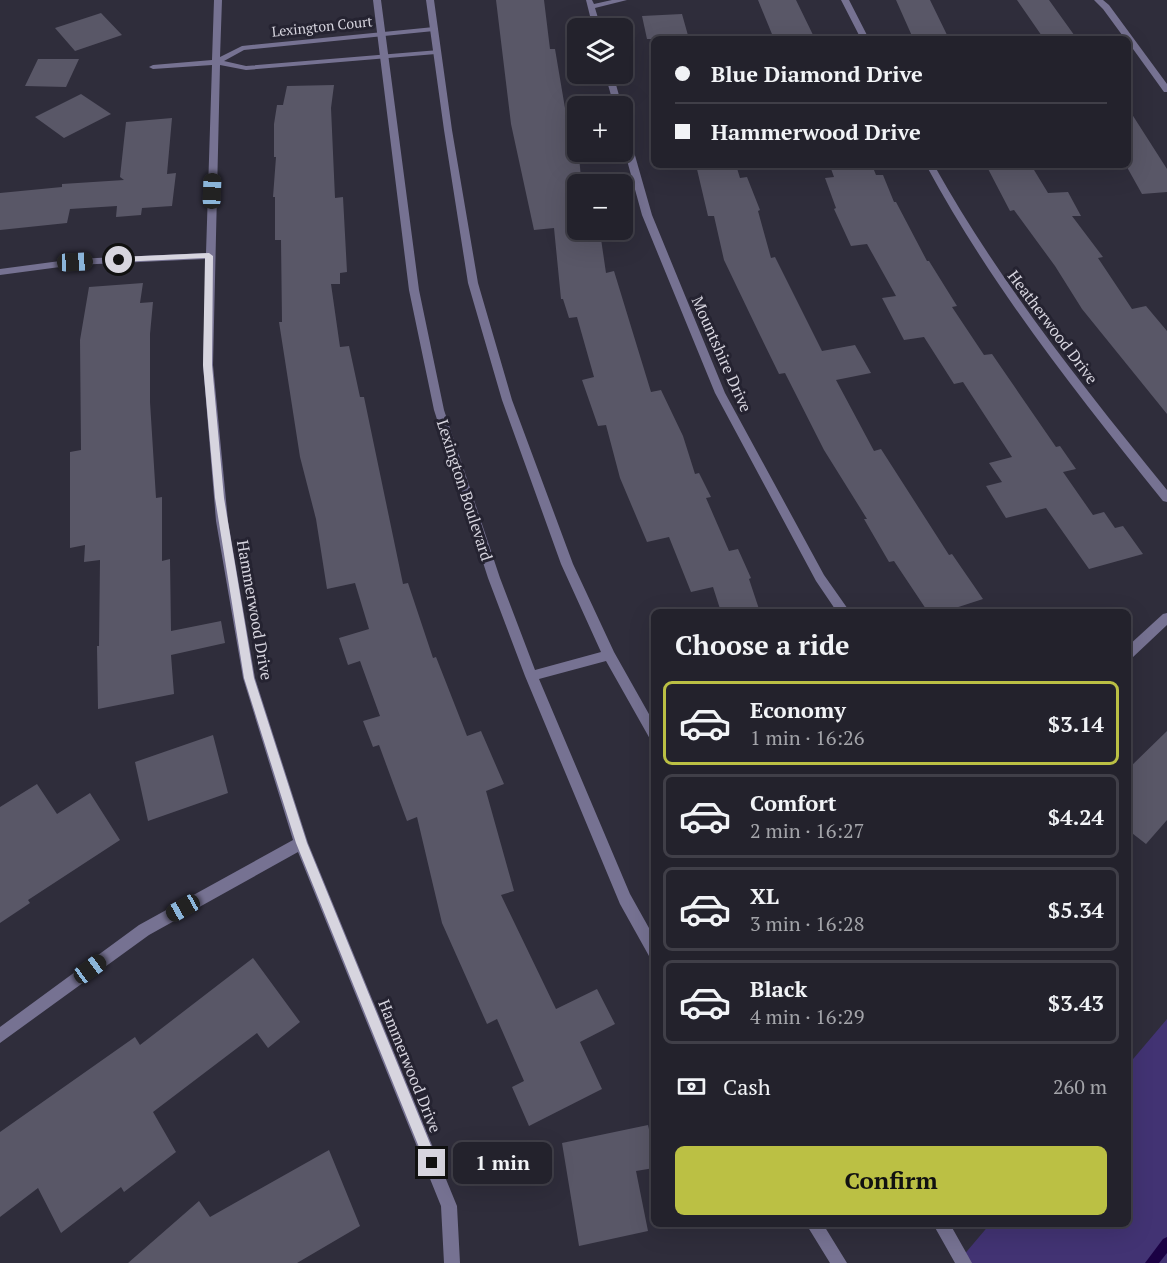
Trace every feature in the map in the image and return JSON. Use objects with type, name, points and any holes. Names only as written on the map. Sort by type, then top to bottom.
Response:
[{"type":"street","name":"Hammerwood Drive","points":[[218,0],[209,256],[208,365],[222,520],[249,678],[302,843],[449,1206],[452,1263]]},
{"type":"street","name":"Lexington Boulevard","points":[[376,0],[414,290],[439,410],[494,578],[531,676],[625,899],[651,946]]},
{"type":"street","points":[[430,0],[436,52],[473,283],[507,400],[563,553],[609,655],[651,730]]},
{"type":"street","points":[[594,18],[590,3],[623,0]]},
{"type":"street","points":[[846,0],[864,36]]},
{"type":"street","points":[[1098,0],[1127,36]]},
{"type":"street","name":"Lexington Court","points":[[217,62],[242,48],[434,29]]},
{"type":"street","points":[[1131,41],[1167,90]]},
{"type":"street","name":"Lexington Court","points":[[153,67],[217,62],[246,68],[436,52]]},
{"type":"street","name":"Mountshire Drive","points":[[632,162],[647,215],[720,393],[820,578],[842,609]]},
{"type":"street","name":"Heatherwood Drive","points":[[932,168],[952,209],[996,279],[1059,365],[1167,498]]},
{"type":"street","points":[[0,272],[75,262],[209,256]]},
{"type":"street","points":[[1131,651],[1167,618]]},
{"type":"street","points":[[531,676],[609,655]]},
{"type":"street","points":[[0,1036],[144,930],[302,843]]},
{"type":"street","points":[[816,1227],[839,1263]]},
{"type":"street","points":[[943,1227],[964,1263]]},
{"type":"shaded area","points":[[1167,1019],[1167,1263],[957,1263],[987,1227],[1131,1227],[1131,1061]]},
{"type":"building","points":[[496,0],[544,0],[550,49],[555,49],[567,114],[567,162],[580,162],[581,174],[567,174],[567,240],[601,240],[606,273],[614,271],[651,392],[661,390],[683,436],[695,474],[699,473],[711,497],[706,498],[729,551],[738,549],[751,578],[749,579],[759,609],[720,609],[713,587],[691,592],[669,537],[647,542],[620,478],[606,425],[598,426],[582,380],[594,377],[577,317],[569,318],[563,299],[561,299],[554,228],[534,230],[511,124]]},
{"type":"building","points":[[758,0],[796,0],[814,36],[773,36]]},
{"type":"building","points":[[896,0],[930,0],[948,36],[912,36]]},
{"type":"building","points":[[1017,0],[1049,0],[1075,36],[1042,36]]},
{"type":"building","points":[[101,13],[122,35],[75,51],[55,28]]},
{"type":"building","points":[[682,14],[688,36],[651,36],[651,39],[647,39],[642,16]]},
{"type":"building","points":[[38,59],[79,59],[66,87],[25,86]]},
{"type":"building","points":[[334,85],[331,108],[335,198],[343,197],[347,272],[340,273],[340,284],[331,284],[340,347],[349,346],[360,397],[364,397],[403,584],[408,583],[433,658],[436,657],[467,736],[481,731],[504,784],[486,791],[514,891],[501,895],[556,1009],[597,989],[615,1024],[580,1042],[602,1089],[529,1126],[512,1087],[524,1081],[497,1019],[487,1024],[442,923],[417,817],[407,821],[379,745],[373,747],[363,721],[380,716],[360,661],[348,665],[339,638],[369,629],[355,583],[327,589],[316,519],[300,457],[279,322],[282,322],[281,240],[275,240],[274,124],[277,105],[283,105],[287,86]]},
{"type":"building","points":[[81,94],[111,114],[64,138],[35,117]]},
{"type":"building","points":[[1131,113],[1167,169],[1167,192],[1142,194],[1128,169],[1131,168]]},
{"type":"building","points":[[172,118],[167,174],[176,173],[172,206],[142,208],[141,215],[116,217],[117,206],[70,209],[67,223],[0,230],[0,193],[62,187],[62,184],[124,180],[120,177],[126,122]]},
{"type":"building","points":[[697,168],[737,168],[740,178],[747,177],[760,210],[758,211],[771,258],[775,257],[822,351],[855,345],[871,373],[836,380],[874,451],[881,449],[949,555],[952,554],[983,599],[952,609],[926,609],[894,561],[889,562],[864,519],[867,519],[824,450],[785,373],[779,374],[724,260],[714,216],[708,216]]},
{"type":"building","points":[[831,168],[873,168],[876,175],[883,175],[894,202],[927,261],[957,306],[952,307],[984,355],[992,354],[1056,447],[1060,446],[1076,469],[1063,472],[1093,515],[1104,512],[1115,528],[1123,526],[1143,554],[1089,569],[1046,508],[1006,518],[986,486],[1002,482],[989,463],[1012,457],[963,382],[954,384],[924,337],[904,340],[882,298],[896,296],[867,244],[851,246],[834,209],[836,208],[825,178],[834,177]]},
{"type":"building","points":[[988,168],[1033,168],[1048,193],[1068,192],[1081,216],[1072,216],[1103,257],[1098,258],[1132,309],[1146,306],[1167,331],[1167,414],[1082,309],[1055,266],[1014,210],[1010,211]]},
{"type":"building","points":[[143,283],[140,303],[153,302],[150,334],[150,402],[156,498],[162,497],[162,561],[170,559],[171,631],[221,621],[225,643],[171,655],[174,694],[98,709],[97,646],[99,646],[100,560],[84,562],[85,545],[70,548],[70,452],[81,450],[80,340],[89,287]]},
{"type":"building","points":[[1167,731],[1167,820],[1146,844],[1131,832],[1131,766]]},
{"type":"building","points":[[213,735],[228,793],[148,821],[135,762]]},
{"type":"building","points":[[37,784],[57,814],[90,793],[120,840],[28,900],[30,903],[0,923],[0,807]]},
{"type":"building","points":[[253,958],[300,1022],[268,1048],[257,1033],[153,1112],[176,1152],[124,1192],[121,1187],[61,1233],[38,1188],[0,1217],[0,1132],[135,1037],[140,1045]]},
{"type":"building","points":[[648,1125],[651,1138],[651,1168],[636,1171],[648,1231],[579,1246],[562,1143]]},
{"type":"building","points":[[329,1150],[360,1226],[297,1263],[128,1263],[199,1201],[210,1217]]},
{"type":"waterway","points":[[1151,1263],[1167,1243]]},
{"type":"route","points":[[119,260],[209,256],[208,365],[222,520],[249,678],[302,843],[432,1163]]}]
